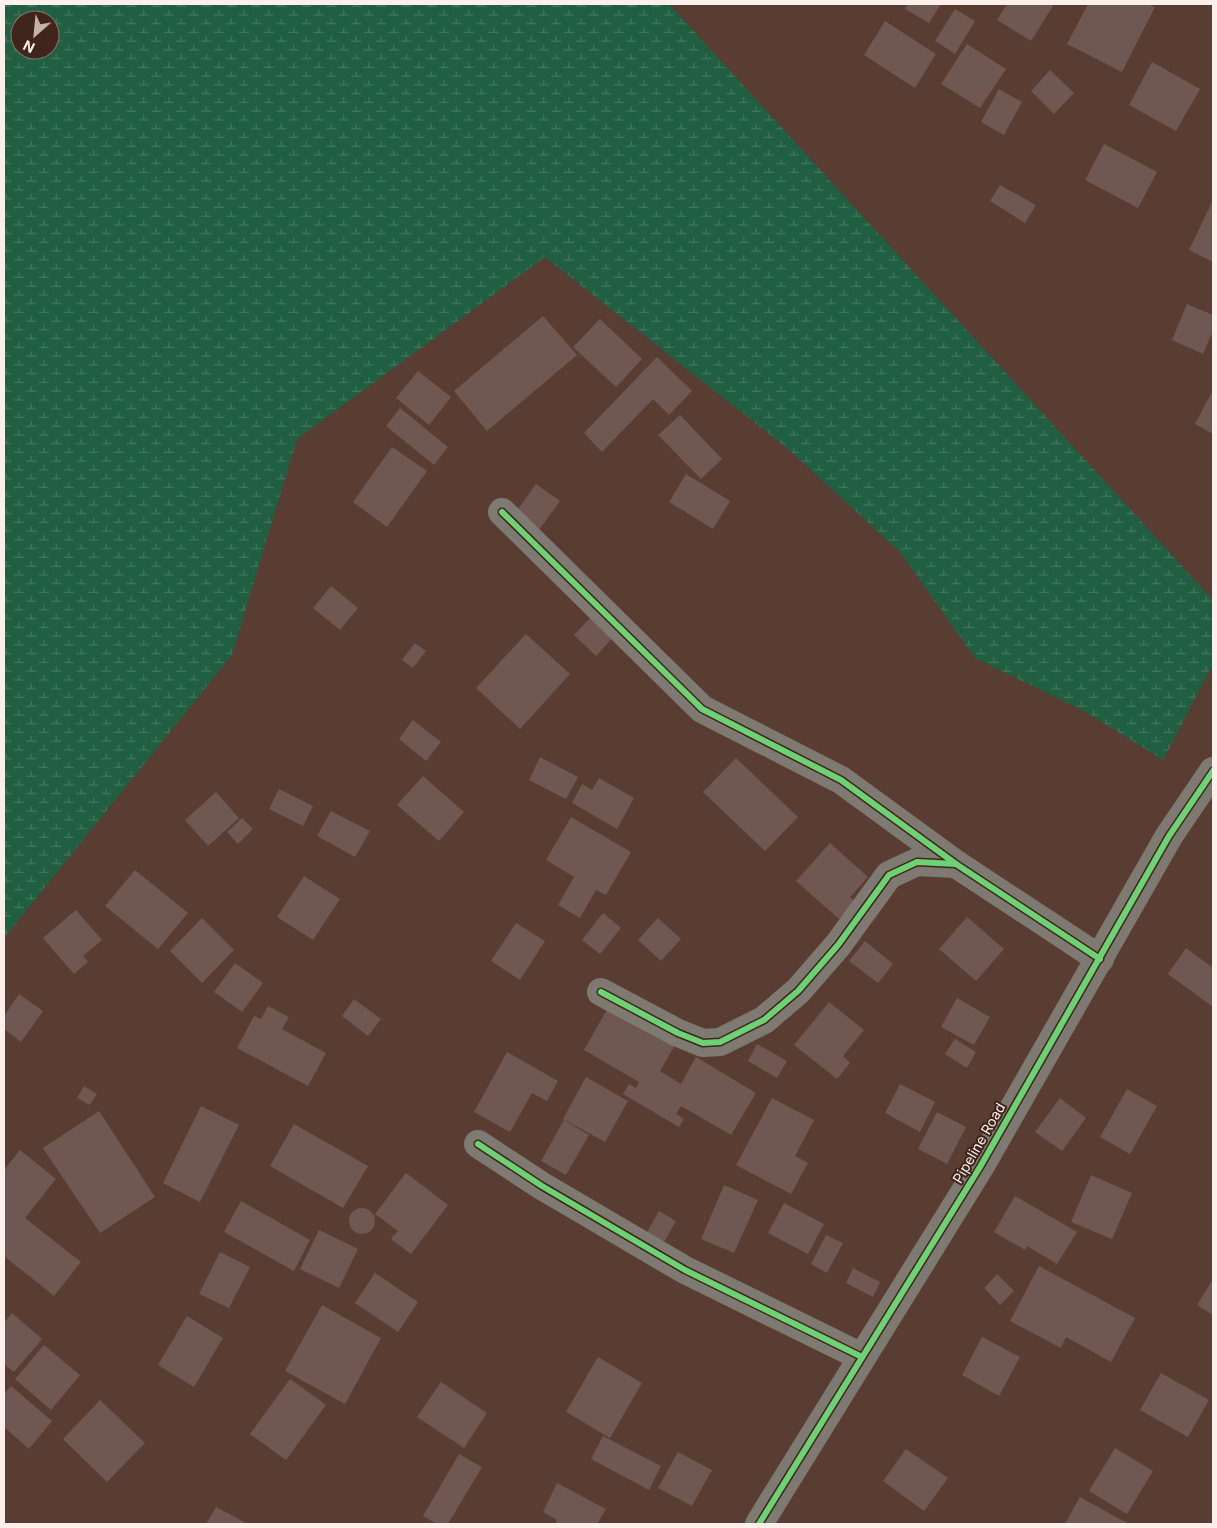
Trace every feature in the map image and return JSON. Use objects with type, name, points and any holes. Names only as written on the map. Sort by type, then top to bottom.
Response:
[{"type":"street","points":[[502,512],[702,709],[841,780],[956,864],[1100,958]]},
{"type":"street","name":"Pipeline Road","points":[[759,1524],[980,1167],[1168,836],[1213,771]]},
{"type":"street","points":[[601,992],[678,1033],[703,1043],[720,1042],[764,1020],[798,991],[838,944],[889,875],[916,862],[956,864]]},
{"type":"street","points":[[478,1144],[542,1186],[685,1270],[862,1357]]},
{"type":"green space","points":[[4,4],[669,4],[1213,600],[1213,664],[1163,760],[1086,712],[975,658],[900,552],[788,449],[545,257],[297,439],[232,655],[4,938]]},
{"type":"building","points":[[908,4],[941,4],[929,23],[905,9]]},
{"type":"building","points":[[1007,4],[1050,4],[1053,6],[1031,41],[997,20]]},
{"type":"building","points":[[1088,4],[1147,4],[1155,7],[1122,72],[1067,44]]},
{"type":"building","points":[[955,9],[975,21],[955,54],[935,41]]},
{"type":"building","points":[[885,21],[936,54],[915,88],[864,55]]},
{"type":"building","points":[[967,44],[1006,69],[980,108],[941,84]]},
{"type":"building","points":[[1152,62],[1200,89],[1176,131],[1129,105]]},
{"type":"building","points":[[1050,70],[1074,93],[1054,114],[1031,91]]},
{"type":"building","points":[[999,89],[1022,102],[1004,135],[981,122]]},
{"type":"building","points":[[1104,144],[1157,172],[1138,208],[1085,180]]},
{"type":"building","points":[[1000,185],[1036,205],[1025,223],[990,201]]},
{"type":"building","points":[[1213,200],[1213,262],[1189,250]]},
{"type":"building","points":[[1187,304],[1213,315],[1213,331],[1203,354],[1172,340]]},
{"type":"building","points":[[543,316],[577,355],[487,431],[454,391]]},
{"type":"building","points":[[600,319],[642,359],[616,387],[573,347]]},
{"type":"building","points":[[657,357],[692,391],[669,415],[653,399],[602,452],[584,433]]},
{"type":"building","points":[[418,371],[451,397],[429,425],[396,398]]},
{"type":"building","points":[[1213,390],[1213,434],[1195,424]]},
{"type":"building","points":[[400,408],[448,447],[434,465],[386,426]]},
{"type":"building","points":[[680,415],[722,459],[701,479],[658,435]]},
{"type":"building","points":[[392,447],[427,471],[387,527],[353,502]]},
{"type":"building","points":[[686,474],[730,501],[713,529],[669,502]]},
{"type":"building","points":[[536,484],[560,501],[539,530],[515,513]]},
{"type":"building","points":[[331,586],[358,608],[340,630],[313,608]]},
{"type":"building","points":[[593,615],[615,635],[596,656],[574,635]]},
{"type":"building","points":[[526,634],[570,674],[520,729],[476,688]]},
{"type":"building","points":[[415,643],[426,651],[413,668],[402,660]]},
{"type":"building","points":[[413,720],[441,742],[426,761],[399,739]]},
{"type":"building","points":[[540,757],[578,777],[566,799],[529,780]]},
{"type":"building","points":[[736,758],[798,817],[765,851],[703,792]]},
{"type":"building","points":[[423,776],[464,812],[439,841],[397,805]]},
{"type":"building","points":[[599,778],[634,798],[617,829],[572,803],[582,784],[592,790]]},
{"type":"building","points":[[279,789],[313,806],[303,826],[269,809]]},
{"type":"building","points":[[216,792],[239,818],[208,846],[185,820]]},
{"type":"building","points":[[331,811],[370,831],[355,857],[317,836]]},
{"type":"building","points":[[571,817],[631,852],[606,895],[596,890],[580,918],[558,905],[574,877],[546,860]]},
{"type":"building","points":[[242,818],[253,829],[238,844],[227,832]]},
{"type":"building","points":[[830,843],[868,877],[850,897],[855,902],[839,919],[796,881]]},
{"type":"building","points":[[135,870],[188,913],[158,949],[105,906]]},
{"type":"building","points":[[304,876],[340,899],[313,940],[277,917]]},
{"type":"building","points":[[76,910],[102,940],[83,956],[88,962],[74,974],[43,938]]},
{"type":"building","points":[[603,913],[621,928],[600,954],[582,940]]},
{"type":"building","points":[[967,917],[1004,949],[976,981],[939,949]]},
{"type":"building","points":[[202,918],[234,950],[202,983],[170,951]]},
{"type":"building","points":[[658,918],[681,939],[661,961],[638,940]]},
{"type":"building","points":[[516,923],[545,941],[520,980],[491,961]]},
{"type":"building","points":[[865,941],[893,964],[878,983],[849,961]]},
{"type":"building","points":[[1186,948],[1213,968],[1213,1007],[1168,974]]},
{"type":"building","points":[[235,963],[263,983],[242,1012],[214,992]]},
{"type":"building","points":[[19,994],[43,1011],[21,1042],[4,1029],[4,1016]]},
{"type":"building","points":[[957,998],[990,1017],[974,1045],[941,1027]]},
{"type":"building","points":[[354,999],[381,1019],[368,1036],[342,1016]]},
{"type":"building","points":[[829,1002],[864,1030],[843,1056],[850,1063],[837,1079],[794,1045]]},
{"type":"building","points":[[268,1006],[289,1017],[282,1029],[326,1053],[308,1086],[237,1048],[254,1016],[261,1019]]},
{"type":"building","points":[[609,1006],[675,1045],[660,1071],[681,1084],[696,1057],[756,1093],[731,1135],[681,1106],[676,1114],[684,1119],[679,1127],[623,1094],[629,1084],[636,1088],[639,1082],[584,1050]]},
{"type":"building","points":[[955,1039],[976,1052],[967,1068],[945,1054]]},
{"type":"building","points":[[757,1044],[787,1061],[777,1078],[748,1061]]},
{"type":"building","points":[[507,1052],[558,1081],[547,1101],[532,1093],[510,1132],[474,1112]]},
{"type":"building","points":[[586,1077],[628,1101],[605,1142],[563,1119]]},
{"type":"building","points":[[900,1084],[935,1102],[920,1132],[885,1113]]},
{"type":"building","points":[[84,1086],[97,1094],[90,1105],[77,1098]]},
{"type":"building","points":[[1127,1089],[1157,1106],[1130,1154],[1100,1137]]},
{"type":"building","points":[[772,1098],[814,1120],[795,1156],[808,1163],[791,1194],[736,1165]]},
{"type":"building","points":[[1060,1098],[1086,1118],[1062,1151],[1035,1132]]},
{"type":"building","points":[[201,1106],[239,1125],[200,1202],[163,1183]]},
{"type":"building","points":[[99,1111],[155,1197],[100,1233],[43,1148]]},
{"type":"building","points":[[937,1112],[966,1127],[947,1164],[918,1149]]},
{"type":"building","points":[[564,1120],[589,1135],[566,1175],[541,1161]]},
{"type":"building","points":[[294,1124],[368,1166],[343,1208],[270,1166]]},
{"type":"building","points":[[20,1150],[56,1179],[25,1218],[81,1262],[54,1296],[4,1256],[4,1170]]},
{"type":"building","points":[[406,1173],[448,1205],[411,1254],[391,1239],[398,1231],[375,1214]]},
{"type":"building","points":[[1091,1175],[1132,1193],[1112,1239],[1071,1222]]},
{"type":"building","points":[[724,1185],[758,1200],[734,1253],[701,1239]]},
{"type":"building","points":[[1015,1196],[1077,1232],[1057,1264],[1027,1246],[1025,1250],[994,1232]]},
{"type":"building","points":[[241,1201],[310,1240],[294,1271],[224,1232]]},
{"type":"building","points":[[784,1203],[824,1224],[808,1254],[768,1233]]},
{"type":"building","points":[[362,1208],[371,1212],[375,1221],[371,1230],[362,1234],[353,1230],[349,1221],[353,1212]]},
{"type":"building","points":[[659,1211],[676,1221],[663,1244],[646,1234]]},
{"type":"building","points":[[319,1230],[358,1249],[339,1288],[300,1269]]},
{"type":"building","points":[[826,1235],[843,1243],[827,1273],[811,1264]]},
{"type":"building","points":[[220,1252],[250,1267],[229,1308],[199,1294]]},
{"type":"building","points":[[1039,1266],[1135,1318],[1111,1362],[1066,1337],[1061,1348],[1010,1321]]},
{"type":"building","points":[[853,1268],[880,1282],[873,1297],[846,1283]]},
{"type":"building","points":[[375,1273],[418,1302],[398,1332],[355,1303]]},
{"type":"building","points":[[997,1274],[1014,1291],[1000,1305],[984,1288]]},
{"type":"building","points":[[1213,1279],[1213,1315],[1197,1305]]},
{"type":"building","points":[[322,1305],[381,1338],[345,1404],[285,1371]]},
{"type":"building","points":[[12,1313],[42,1339],[14,1372],[4,1364],[4,1323]]},
{"type":"building","points":[[187,1316],[223,1338],[194,1387],[158,1365]]},
{"type":"building","points":[[982,1337],[1020,1357],[999,1396],[962,1375]]},
{"type":"building","points":[[44,1345],[80,1375],[51,1410],[15,1379]]},
{"type":"building","points":[[598,1357],[642,1383],[610,1438],[566,1412]]},
{"type":"building","points":[[1161,1373],[1209,1400],[1188,1437],[1140,1410]]},
{"type":"building","points":[[290,1379],[326,1405],[286,1460],[250,1434]]},
{"type":"building","points":[[441,1382],[487,1413],[464,1448],[417,1417]]},
{"type":"building","points":[[11,1386],[52,1421],[29,1449],[4,1427],[4,1394]]},
{"type":"building","points":[[100,1400],[145,1443],[107,1482],[63,1439]]},
{"type":"building","points":[[603,1436],[661,1466],[649,1490],[591,1459]]},
{"type":"building","points":[[1115,1448],[1153,1471],[1127,1514],[1089,1491]]},
{"type":"building","points":[[906,1449],[948,1478],[924,1511],[883,1481]]},
{"type":"building","points":[[678,1452],[712,1470],[692,1506],[658,1488]]},
{"type":"building","points":[[459,1454],[482,1467],[448,1524],[437,1524],[423,1516]]},
{"type":"building","points":[[557,1483],[606,1509],[597,1524],[555,1524],[557,1520],[543,1512]]},
{"type":"building","points":[[1080,1497],[1116,1517],[1129,1524],[1065,1524]]},
{"type":"building","points":[[216,1507],[248,1524],[206,1524]]},
{"type":"cycle path","points":[[502,512],[702,709],[841,780],[956,864],[1100,959]]},
{"type":"cycle path","points":[[759,1524],[980,1167],[1169,836],[1213,771]]},
{"type":"cycle path","points":[[601,992],[678,1033],[703,1043],[720,1042],[764,1020],[798,991],[838,945],[889,875],[917,862],[956,864]]},
{"type":"cycle path","points":[[478,1144],[542,1186],[685,1270],[862,1357]]}]
